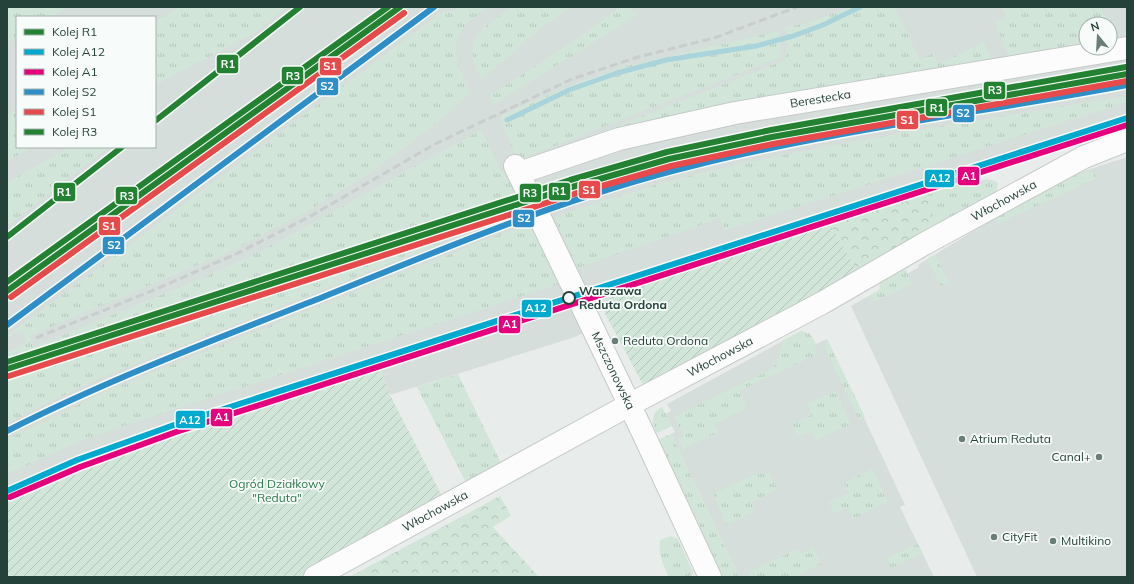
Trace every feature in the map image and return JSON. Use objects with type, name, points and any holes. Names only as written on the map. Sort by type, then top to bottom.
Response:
[{"type":"street","name":"Berestecka","points":[[517,170],[542,165],[619,140],[735,113],[1127,48]]},
{"type":"street","name":"Włochowska","points":[[315,577],[629,405],[822,304],[924,244],[1084,157],[1127,140]]},
{"type":"street","name":"Mszczonowska","points":[[517,170],[710,577]]},
{"type":"shaded area","points":[[7,7],[1127,7],[1127,128],[743,249],[573,311],[584,333],[572,338],[390,395],[380,369],[181,431],[7,503]]},
{"type":"shaded area","name":"Atrium Reduta","points":[[1127,157],[1127,577],[977,577],[851,306],[919,267],[918,265],[993,219],[1084,171]]},
{"type":"shaded area","points":[[801,331],[810,334],[816,344],[827,339],[905,505],[900,507],[934,577],[739,577],[671,434],[675,432],[665,414],[671,411],[667,404]]},
{"type":"green space","points":[[7,7],[68,7],[53,16],[16,16],[16,38],[7,43]]},
{"type":"green space","points":[[180,7],[287,7],[251,35],[156,84],[156,20]]},
{"type":"green space","points":[[458,7],[487,7],[474,17],[465,27],[459,36],[456,46],[456,55],[459,66],[463,79],[470,93],[433,126],[367,175],[306,212],[233,250],[29,336],[34,347],[203,278],[293,234],[481,130],[502,172],[507,170],[519,196],[7,363],[7,353],[28,342],[21,331],[7,338],[7,336],[444,11],[454,11]]},
{"type":"green space","points":[[512,7],[570,7],[540,29],[482,79],[475,65],[473,44],[483,29]]},
{"type":"green space","points":[[620,7],[629,7],[636,16],[494,104],[489,96],[576,40]]},
{"type":"green space","points":[[850,7],[897,7],[895,8],[920,60],[933,53],[938,64],[984,42],[992,60],[577,142],[785,60],[787,46],[785,28],[810,22]]},
{"type":"green space","points":[[1002,7],[1100,7],[1105,16],[1078,16],[1078,46],[1009,58],[995,23],[1007,17]]},
{"type":"green space","points":[[779,31],[781,57],[518,160],[499,116],[577,83],[623,67]]},
{"type":"green space","points":[[1127,96],[1127,102],[725,230],[720,218],[577,268],[554,217],[671,181],[814,149],[918,130]]},
{"type":"green space","points":[[16,110],[16,148],[31,148],[7,161],[7,116]]},
{"type":"green space","points":[[69,148],[108,148],[7,226],[7,182]]},
{"type":"green space","points":[[1084,171],[1094,173],[1096,177],[1095,179],[999,223],[993,219]]},
{"type":"green space","points":[[987,179],[998,183],[997,190],[992,197],[858,272],[829,223],[955,183],[967,183]]},
{"type":"green space","points":[[920,194],[937,197],[929,220],[930,231],[858,272],[829,223]]},
{"type":"green space","points":[[533,221],[562,283],[111,430],[71,445],[7,474],[7,439],[111,389]]},
{"type":"green space","points":[[829,223],[858,272],[643,385],[599,302],[743,249]]},
{"type":"green space","points":[[442,238],[443,242],[95,380],[7,423],[7,377]]},
{"type":"green space","points":[[934,255],[948,281],[946,284],[941,286],[927,259]]},
{"type":"green space","points":[[906,269],[912,284],[873,302],[871,295],[879,290],[880,283]]},
{"type":"green space","points":[[801,331],[810,334],[816,344],[814,345],[818,354],[739,391],[747,408],[714,424],[718,432],[683,449],[678,439],[684,436],[674,417],[774,368],[777,363],[783,340]]},
{"type":"green space","points":[[827,339],[865,417],[859,420],[824,346]]},
{"type":"green space","name":"Ogród Działkowy \"Reduta\"","points":[[380,369],[390,395],[443,498],[299,577],[7,577],[7,503],[181,431]]},
{"type":"green space","points":[[458,374],[500,461],[497,468],[467,485],[417,387]]},
{"type":"green space","points":[[835,391],[851,424],[816,440],[812,431],[798,437],[792,424],[812,415],[807,404]]},
{"type":"green space","points":[[662,407],[672,426],[657,433],[653,418],[658,409]]},
{"type":"green space","points":[[671,434],[739,577],[717,577],[653,442]]},
{"type":"green space","points":[[872,469],[888,502],[853,519],[848,507],[834,514],[829,502],[849,493],[844,483]]},
{"type":"green space","points":[[760,472],[762,475],[769,472],[777,489],[751,502],[755,511],[727,525],[713,494]]},
{"type":"green space","points":[[500,496],[511,516],[493,527],[539,577],[349,577]]},
{"type":"green space","points":[[671,536],[678,539],[693,572],[692,575],[687,577],[669,577],[662,559],[660,540]]},
{"type":"green space","points":[[918,544],[923,553],[891,568],[887,558]]},
{"type":"green space","points":[[813,547],[821,564],[794,577],[751,577],[749,572],[798,549],[800,554]]},
{"type":"waterway","points":[[507,120],[569,90],[617,73],[666,60],[756,46],[793,36],[823,25],[860,7]]},
{"type":"railway","points":[[36,338],[161,287],[238,253],[309,217],[435,144],[572,79],[638,57],[714,38],[797,7]]},
{"type":"rail line","name":"R1","points":[[156,120],[300,7]]},
{"type":"rail line","name":"R3","points":[[7,282],[388,7]]},
{"type":"rail line","name":"R1","points":[[7,291],[400,7]]},
{"type":"rail line","name":"S2","points":[[7,325],[434,7]]},
{"type":"rail line","name":"S1","points":[[11,297],[404,13]]},
{"type":"rail line","name":"R3","points":[[7,362],[570,180],[667,152],[771,130],[1126,67]]},
{"type":"rail line","name":"R1","points":[[7,369],[572,187],[669,159],[772,137],[1127,74]]},
{"type":"rail line","name":"S1","points":[[9,376],[574,194],[671,166],[773,144],[1127,81]]},
{"type":"rail line","name":"S2","points":[[7,431],[84,394],[203,344],[507,224],[601,192],[696,165],[857,131],[1127,85]]},
{"type":"rail line","name":"A12","points":[[7,491],[77,460],[174,425],[1127,118]]},
{"type":"rail line","name":"A1","points":[[10,497],[80,467],[176,432],[1127,125]]},
{"type":"rail line","name":"R1","points":[[7,237],[121,148]]},
{"type":"place","name":"Warszawa Reduta Ordona","points":[[569,298]]},
{"type":"place","name":"Reduta Ordona","points":[[615,341]]},
{"type":"place","name":"Atrium Reduta","points":[[962,439]]},
{"type":"place","name":"Canal+","points":[[1099,457]]},
{"type":"place","name":"CityFit","points":[[994,537]]},
{"type":"place","name":"Multikino","points":[[1053,541]]}]
